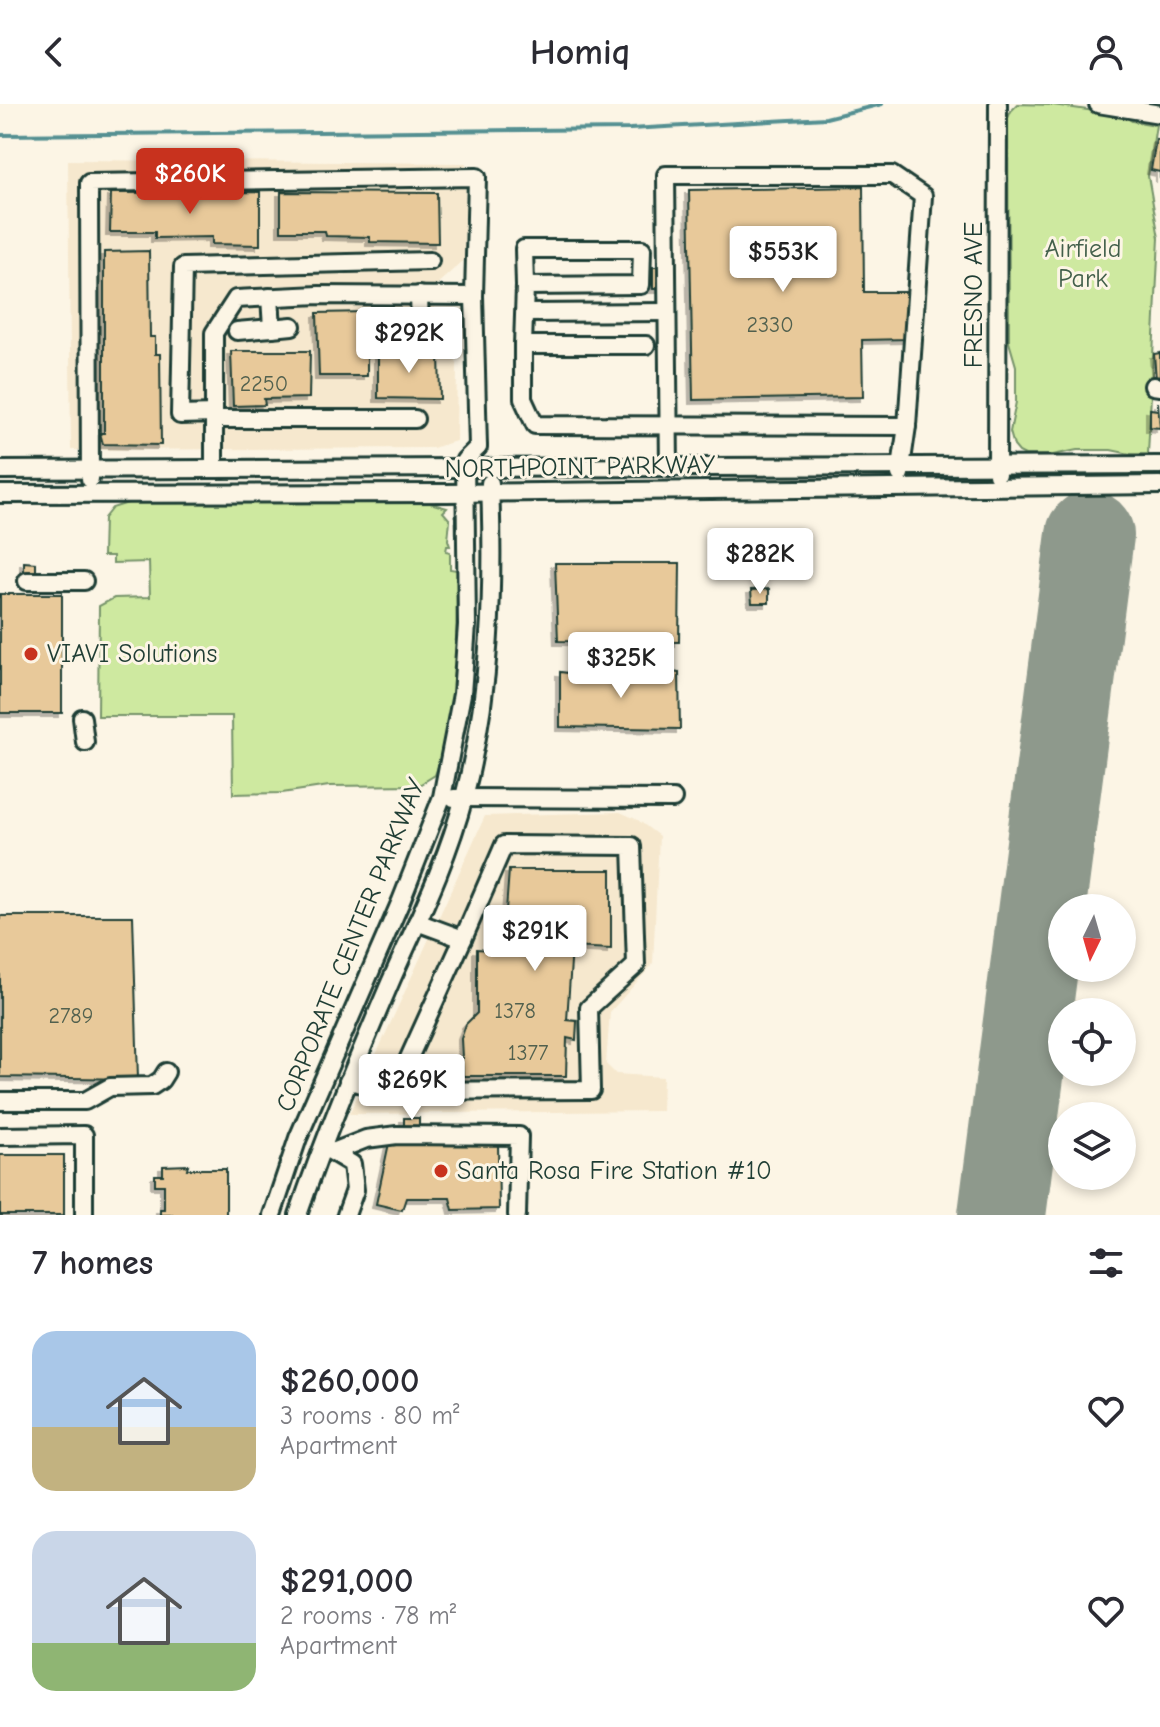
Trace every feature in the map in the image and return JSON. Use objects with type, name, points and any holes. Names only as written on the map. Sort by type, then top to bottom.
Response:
[{"type":"street","name":"FRESNO AVE","points":[[995,486],[998,466],[998,104]]},
{"type":"street","points":[[1098,104],[1160,114]]},
{"type":"street","points":[[669,468],[666,175],[892,175],[923,196],[907,426],[899,466],[900,487]]},
{"type":"street","points":[[90,493],[89,183],[477,177],[474,296],[478,447],[465,460],[465,468]]},
{"type":"street","points":[[525,286],[641,285],[642,249],[524,249],[525,286],[526,313],[523,399],[535,425],[907,426]]},
{"type":"street","points":[[415,419],[180,415],[183,267],[430,261]]},
{"type":"street","points":[[375,328],[420,327],[419,295]]},
{"type":"street","points":[[214,469],[214,333],[236,299],[474,296]]},
{"type":"street","points":[[270,297],[272,328]]},
{"type":"street","points":[[526,313],[667,312]]},
{"type":"street","points":[[237,331],[292,326]]},
{"type":"street","points":[[523,345],[646,345]]},
{"type":"street","name":"CORPORATE CENTER PARKWAY","points":[[298,1215],[327,1149],[348,1081],[442,866],[464,798],[482,722],[492,596],[491,492],[490,460],[478,447]]},
{"type":"street","name":"NORTHPOINT PARKWAY","points":[[0,470],[1160,465]]},
{"type":"street","name":"CORPORATE CENTER PARKWAY","points":[[272,1215],[298,1138],[401,901],[442,797],[462,694],[467,625],[465,468]]},
{"type":"street","name":"NORTHPOINT PARKWAY","points":[[0,494],[466,493],[1160,485]]},
{"type":"street","points":[[27,581],[84,581]]},
{"type":"street","points":[[82,718],[85,742]]},
{"type":"street","points":[[442,797],[673,799]]},
{"type":"street","points":[[348,1081],[394,1091],[591,1090],[589,1008],[636,965],[632,846],[504,845],[394,1091]]},
{"type":"street","points":[[417,922],[463,939]]},
{"type":"street","points":[[0,1101],[85,1101],[110,1087],[152,1086],[166,1072]]},
{"type":"street","points":[[0,1136],[84,1135],[84,1215]]},
{"type":"street","points":[[327,1149],[397,1135],[519,1136],[517,1215]]},
{"type":"street","points":[[327,1149],[352,1164],[355,1190],[346,1215]]},
{"type":"shaded area","points":[[68,160],[466,163],[464,260],[435,286],[434,315],[457,363],[456,441],[433,448],[71,450]]},
{"type":"shaded area","points":[[620,812],[638,820],[659,836],[653,964],[610,1012],[606,1064],[616,1074],[663,1077],[662,1111],[349,1114],[485,816]]},
{"type":"green space","name":"Airfield Park","points":[[1018,104],[1053,105],[1122,115],[1132,121],[1156,125],[1148,176],[1159,238],[1148,454],[1077,450],[1053,455],[1025,455],[1014,446],[1010,432],[1016,402],[1016,366],[1009,342],[1008,118]]},
{"type":"green space","points":[[128,503],[430,503],[447,508],[443,512],[450,520],[450,546],[446,551],[450,552],[450,569],[457,570],[456,647],[448,728],[435,775],[419,785],[329,786],[282,793],[233,794],[232,716],[98,716],[99,606],[114,598],[150,597],[149,562],[113,563],[113,556],[103,556],[104,518],[112,508]]},
{"type":"building","points":[[1156,139],[1160,140],[1160,172],[1151,170]]},
{"type":"building","points":[[863,187],[864,292],[908,292],[909,339],[862,340],[863,397],[693,400],[689,190]]},
{"type":"building","points":[[260,192],[260,245],[212,244],[212,237],[155,238],[155,232],[110,232],[111,193]]},
{"type":"building","points":[[281,192],[437,193],[438,243],[370,242],[370,237],[326,236],[325,231],[281,231]]},
{"type":"building","points":[[149,251],[150,337],[155,337],[155,354],[160,354],[161,445],[103,444],[100,433],[104,433],[104,252]]},
{"type":"building","points":[[653,267],[661,267],[661,289],[653,289]]},
{"type":"building","points":[[367,312],[367,376],[319,376],[317,313]]},
{"type":"building","points":[[439,350],[440,399],[378,398],[378,351]]},
{"type":"building","points":[[231,351],[310,351],[309,398],[264,399],[265,405],[233,406]]},
{"type":"building","points":[[1160,353],[1160,380],[1156,380],[1154,354]]},
{"type":"building","points":[[1158,402],[1160,428],[1150,427],[1150,409],[1158,410]]},
{"type":"building","points":[[24,562],[36,563],[36,574],[24,574]]},
{"type":"building","points":[[555,563],[680,563],[679,642],[558,641]]},
{"type":"building","points":[[769,589],[769,603],[752,603],[751,590]]},
{"type":"building","name":"VIAVI Solutions","points":[[0,594],[62,594],[62,713],[0,713]]},
{"type":"building","points":[[560,672],[679,673],[680,729],[560,727]]},
{"type":"building","points":[[509,870],[611,870],[611,949],[572,947],[567,1020],[577,1021],[576,1040],[567,1038],[566,1076],[463,1076],[461,1039],[466,1024],[477,1013],[477,949],[503,951]]},
{"type":"building","points":[[0,916],[133,916],[138,1079],[0,1077]]},
{"type":"building","points":[[404,1118],[419,1118],[419,1127],[404,1127]]},
{"type":"building","name":"Santa Rosa Fire Station #10","points":[[389,1143],[498,1143],[499,1209],[453,1210],[450,1198],[406,1198],[402,1210],[376,1204]]},
{"type":"building","points":[[0,1155],[64,1155],[64,1215],[0,1215]]},
{"type":"building","points":[[188,1165],[187,1169],[226,1169],[226,1215],[160,1215],[160,1209],[164,1209],[164,1185],[155,1185],[155,1175],[163,1175],[163,1166]]},
{"type":"waterway","points":[[0,135],[630,129],[826,118],[882,104]]},
{"type":"runway","points":[[1002,1215],[1090,535]]},
{"type":"place","name":"VIAVI Solutions","points":[[31,654]]},
{"type":"place","name":"Santa Rosa Fire Station #10","points":[[441,1171]]}]
